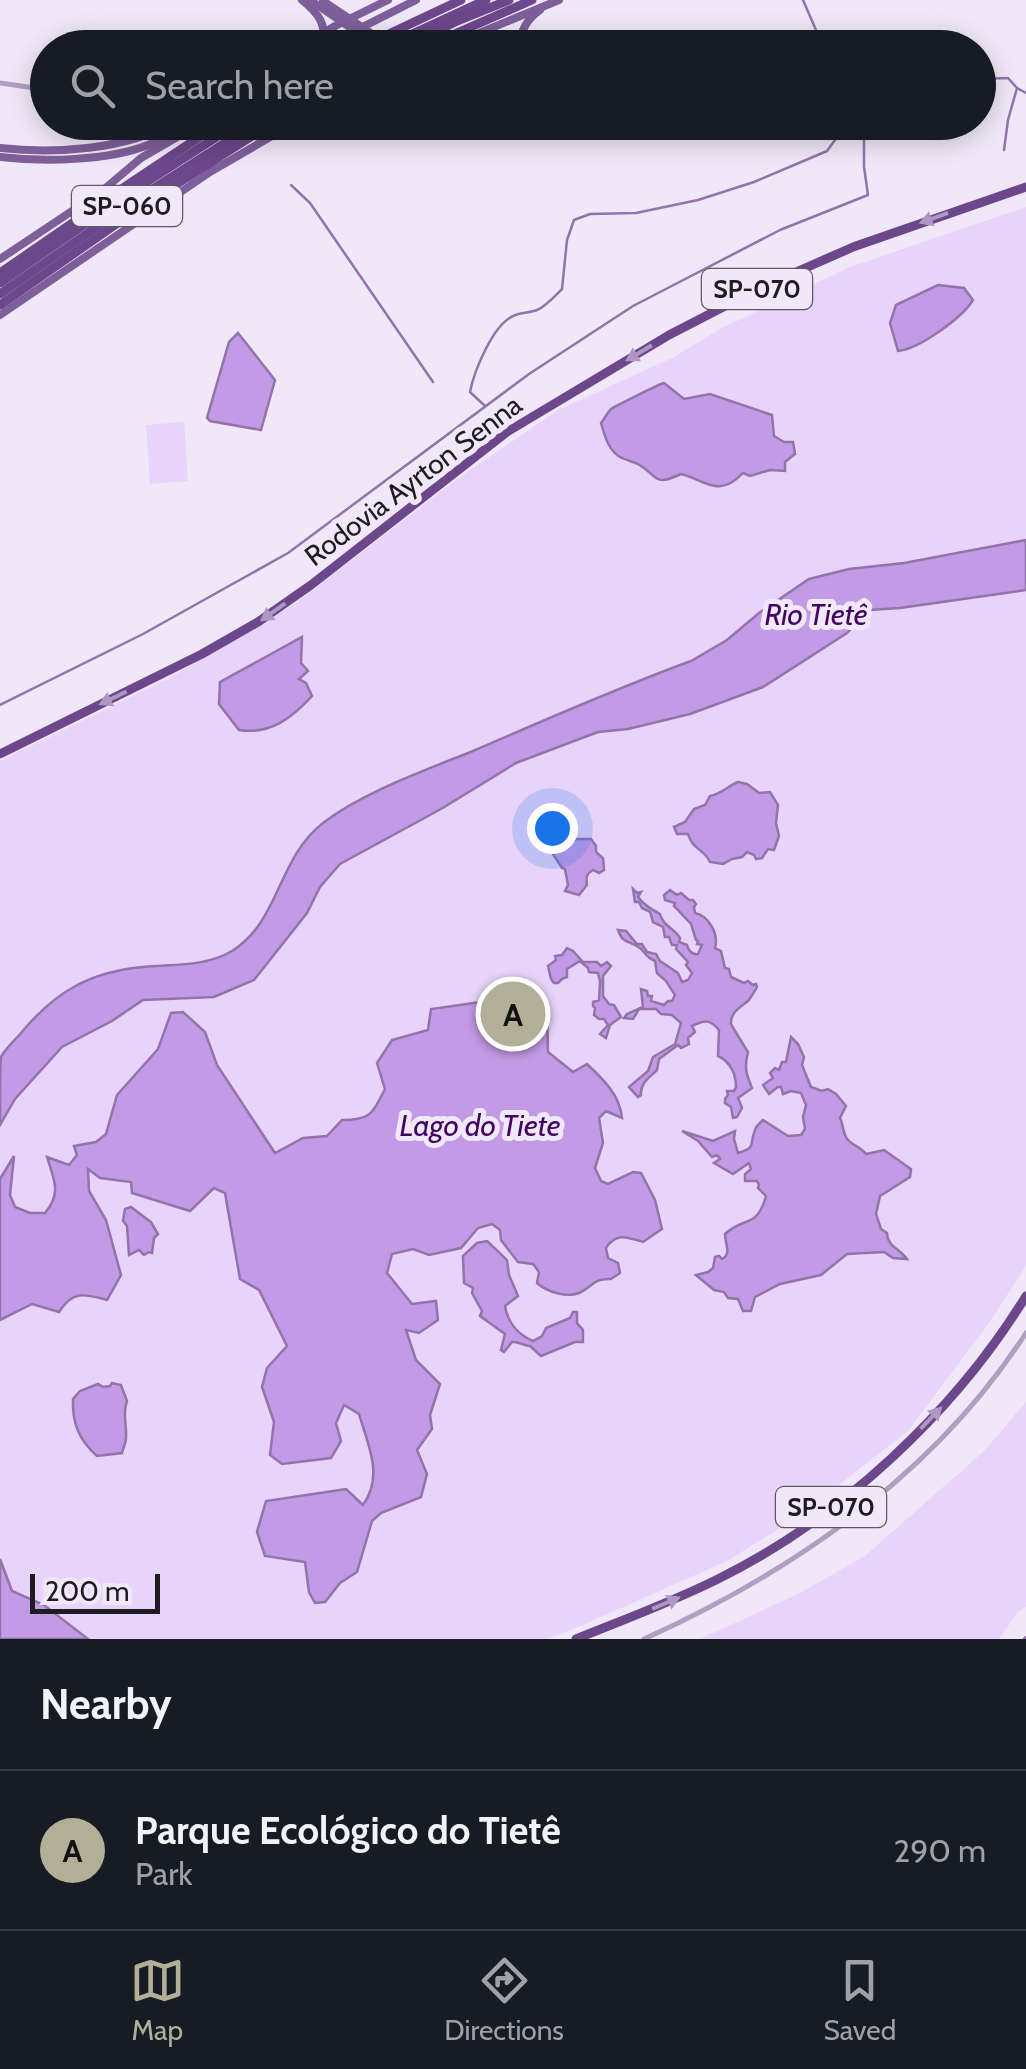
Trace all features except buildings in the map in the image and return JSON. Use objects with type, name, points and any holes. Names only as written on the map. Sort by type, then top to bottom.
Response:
[{"type":"highway","points":[[397,30],[460,0]]},
{"type":"highway","points":[[420,30],[486,0]]},
{"type":"highway","points":[[439,30],[509,0]]},
{"type":"highway","points":[[464,30],[532,0]]},
{"type":"highway","name":"SP-060","points":[[0,266],[12,258],[24,257],[194,140]]},
{"type":"highway","name":"SP-060","points":[[0,283],[212,140]]},
{"type":"highway","name":"SP-060","points":[[0,294],[230,140]]},
{"type":"highway","name":"SP-060","points":[[0,305],[142,206],[246,140]]},
{"type":"highway","name":"Rodovia Ayrton Senna","points":[[0,754],[258,622],[311,585],[488,445],[668,334],[853,247],[1026,187]]},
{"type":"highway","name":"SP-070","points":[[576,1639],[720,1578],[818,1517],[938,1411],[989,1351],[1026,1296]]},
{"type":"main road","points":[[306,0],[322,20],[324,30]]},
{"type":"main road","points":[[306,0],[353,30]]},
{"type":"main road","points":[[321,0],[366,30]]},
{"type":"main road","points":[[362,0],[374,7],[373,21]]},
{"type":"main road","points":[[329,30],[388,0]]},
{"type":"main road","points":[[354,30],[416,0]]},
{"type":"main road","points":[[484,30],[555,1]]},
{"type":"main road","points":[[522,30],[527,21],[555,1]]},
{"type":"main road","points":[[0,148],[73,148],[127,140]]},
{"type":"main road","points":[[0,157],[83,158],[146,146],[151,140]]},
{"type":"main road","points":[[0,266],[141,158],[172,140]]},
{"type":"main road","points":[[0,315],[210,172],[265,140]]},
{"type":"street","points":[[0,83],[30,87]]},
{"type":"street","points":[[644,1639],[773,1572],[875,1500],[915,1464],[979,1395],[1026,1333]]},
{"type":"shaded area","points":[[1026,207],[1026,1266],[991,1320],[908,1431],[798,1517],[727,1561],[547,1639],[0,1639],[0,761],[173,676],[296,603],[460,477],[558,410],[672,358],[720,329],[850,267]]},
{"type":"shaded area","points":[[184,422],[188,481],[150,484],[146,425]]},
{"type":"shaded area","points":[[1026,1402],[1026,1607],[999,1639],[700,1639],[800,1593],[865,1556],[984,1451]]},
{"type":"water","points":[[938,285],[964,288],[973,300],[939,332],[898,351],[890,323],[896,305]]},
{"type":"water","points":[[238,333],[275,380],[261,430],[207,418],[229,342]]},
{"type":"water","points":[[664,383],[684,399],[710,394],[772,415],[774,436],[793,442],[795,454],[785,462],[785,471],[770,470],[750,476],[743,473],[726,485],[712,486],[681,474],[657,479],[618,455],[608,444],[601,423],[611,409]]},
{"type":"water","name":"Rio Tietê","points":[[1026,540],[1026,590],[869,610],[847,633],[763,687],[690,714],[598,732],[516,763],[340,864],[254,980],[214,997],[143,1000],[62,1047],[15,1099],[0,1125],[1,1057],[47,1006],[75,986],[106,974],[200,962],[232,951],[260,923],[308,838],[357,801],[691,661],[727,640],[809,579]]},
{"type":"water","points":[[302,637],[301,663],[308,671],[299,679],[306,683],[312,696],[280,723],[261,730],[239,730],[219,704],[220,682]]},
{"type":"water","points":[[738,782],[759,793],[770,792],[778,805],[779,836],[774,850],[768,849],[762,858],[756,859],[747,852],[723,864],[710,862],[688,834],[677,834],[674,827],[685,822],[694,809],[705,805],[710,796]]},
{"type":"water","points":[[591,839],[603,858],[604,870],[589,873],[587,885],[579,895],[565,891],[565,869],[553,854],[556,846]]},
{"type":"water","points":[[633,889],[641,892],[638,897],[660,914],[680,938],[679,942],[698,954],[702,945],[697,944],[691,924],[664,895],[670,890],[693,900],[695,913],[712,926],[715,948],[721,951],[731,977],[756,984],[749,1000],[731,1019],[748,1052],[746,1070],[752,1088],[738,1098],[742,1108],[737,1117],[733,1118],[731,1107],[725,1103],[727,1091],[736,1087],[735,1078],[729,1065],[718,1056],[719,1030],[710,1022],[692,1026],[695,1032],[688,1038],[689,1044],[681,1048],[678,1045],[659,1059],[657,1070],[644,1084],[641,1095],[638,1097],[629,1087],[648,1071],[653,1057],[675,1044],[681,1023],[656,1009],[639,1009],[633,1019],[624,1018],[627,1014],[643,1007],[641,989],[652,996],[651,1001],[664,1005],[675,995],[657,973],[655,961],[625,940],[618,930],[626,931],[647,952],[656,954],[678,973],[682,982],[692,973],[677,945],[665,937],[663,927],[635,902]]},
{"type":"water","points":[[567,948],[583,962],[597,962],[601,966],[607,962],[611,966],[603,976],[603,996],[621,1017],[610,1025],[606,1038],[600,1034],[608,1025],[594,1015],[593,1002],[599,1000],[598,973],[589,972],[580,961],[567,969],[567,977],[558,983],[551,979],[548,966]]},
{"type":"water","name":"Lago do Tiete","points":[[513,991],[535,992],[547,1006],[548,1052],[573,1072],[587,1064],[614,1095],[622,1118],[606,1111],[599,1118],[603,1143],[595,1168],[601,1181],[608,1184],[633,1172],[641,1173],[655,1200],[662,1229],[643,1242],[627,1237],[614,1240],[606,1248],[608,1258],[618,1263],[620,1273],[569,1295],[537,1283],[539,1272],[533,1264],[518,1262],[501,1240],[500,1230],[492,1224],[478,1228],[461,1248],[429,1255],[413,1249],[392,1254],[387,1273],[412,1304],[436,1301],[438,1320],[419,1333],[406,1330],[416,1360],[440,1384],[430,1415],[432,1429],[417,1450],[427,1474],[421,1497],[381,1513],[372,1521],[357,1572],[340,1583],[325,1602],[315,1603],[309,1592],[305,1562],[265,1556],[257,1532],[266,1501],[346,1489],[363,1505],[372,1483],[370,1449],[359,1414],[344,1405],[336,1423],[341,1441],[331,1458],[282,1464],[270,1455],[274,1422],[262,1387],[267,1368],[287,1346],[259,1290],[240,1279],[225,1193],[214,1188],[190,1211],[132,1193],[131,1182],[100,1178],[88,1169],[89,1191],[106,1220],[121,1275],[107,1300],[75,1297],[59,1312],[32,1304],[0,1320],[0,1179],[14,1156],[10,1195],[15,1207],[45,1213],[55,1193],[47,1157],[69,1165],[77,1155],[74,1146],[96,1142],[106,1134],[117,1095],[158,1049],[171,1013],[183,1012],[205,1032],[217,1065],[275,1153],[303,1138],[327,1136],[342,1120],[370,1114],[385,1089],[377,1063],[392,1040],[428,1030],[431,1009],[488,1001],[489,1013],[500,1014]]},
{"type":"water","points":[[791,1037],[804,1057],[802,1065],[811,1087],[828,1089],[846,1106],[840,1118],[848,1140],[866,1154],[884,1150],[911,1169],[910,1177],[880,1196],[876,1214],[889,1241],[907,1259],[893,1258],[884,1252],[847,1254],[821,1275],[780,1284],[755,1297],[751,1311],[743,1311],[738,1299],[714,1290],[696,1275],[713,1268],[715,1257],[725,1257],[725,1234],[754,1218],[766,1196],[757,1181],[745,1181],[745,1174],[751,1169],[749,1163],[733,1174],[714,1163],[720,1159],[717,1155],[712,1157],[682,1131],[713,1141],[735,1131],[738,1153],[750,1147],[763,1120],[788,1136],[801,1135],[806,1105],[801,1093],[783,1094],[778,1087],[769,1094],[763,1085],[773,1078],[770,1073],[775,1068],[779,1070],[782,1062],[786,1062]]},
{"type":"water","points":[[131,1207],[151,1222],[158,1234],[152,1253],[144,1255],[139,1250],[129,1255],[127,1226],[123,1221],[125,1209]]},
{"type":"water","points":[[487,1241],[507,1260],[518,1296],[505,1306],[518,1331],[533,1341],[546,1328],[577,1312],[583,1342],[541,1356],[530,1346],[517,1342],[512,1342],[504,1352],[501,1350],[505,1334],[480,1316],[482,1311],[473,1288],[464,1283],[463,1256],[477,1243]]},
{"type":"water","points":[[112,1383],[121,1385],[127,1401],[126,1442],[122,1453],[97,1456],[78,1430],[73,1399],[80,1391]]},
{"type":"water","points":[[0,1559],[12,1591],[44,1605],[88,1639],[0,1639]]},
{"type":"waterway","points":[[803,0],[816,30]]},
{"type":"waterway","points":[[996,78],[1008,78],[1026,93]]},
{"type":"waterway","points":[[1004,150],[1017,88]]},
{"type":"waterway","points":[[485,406],[470,392],[486,350],[506,321],[540,308],[562,289],[567,240],[574,220],[590,214],[636,213],[698,200],[754,182],[827,151],[835,140]]},
{"type":"waterway","points":[[0,705],[143,634],[288,553],[529,374],[633,306],[780,230],[868,195],[864,140]]},
{"type":"waterway","points":[[291,185],[310,203],[433,382]]},
{"type":"place","name":"Parque Ecológico do Tietê","points":[[513,1014]]}]
